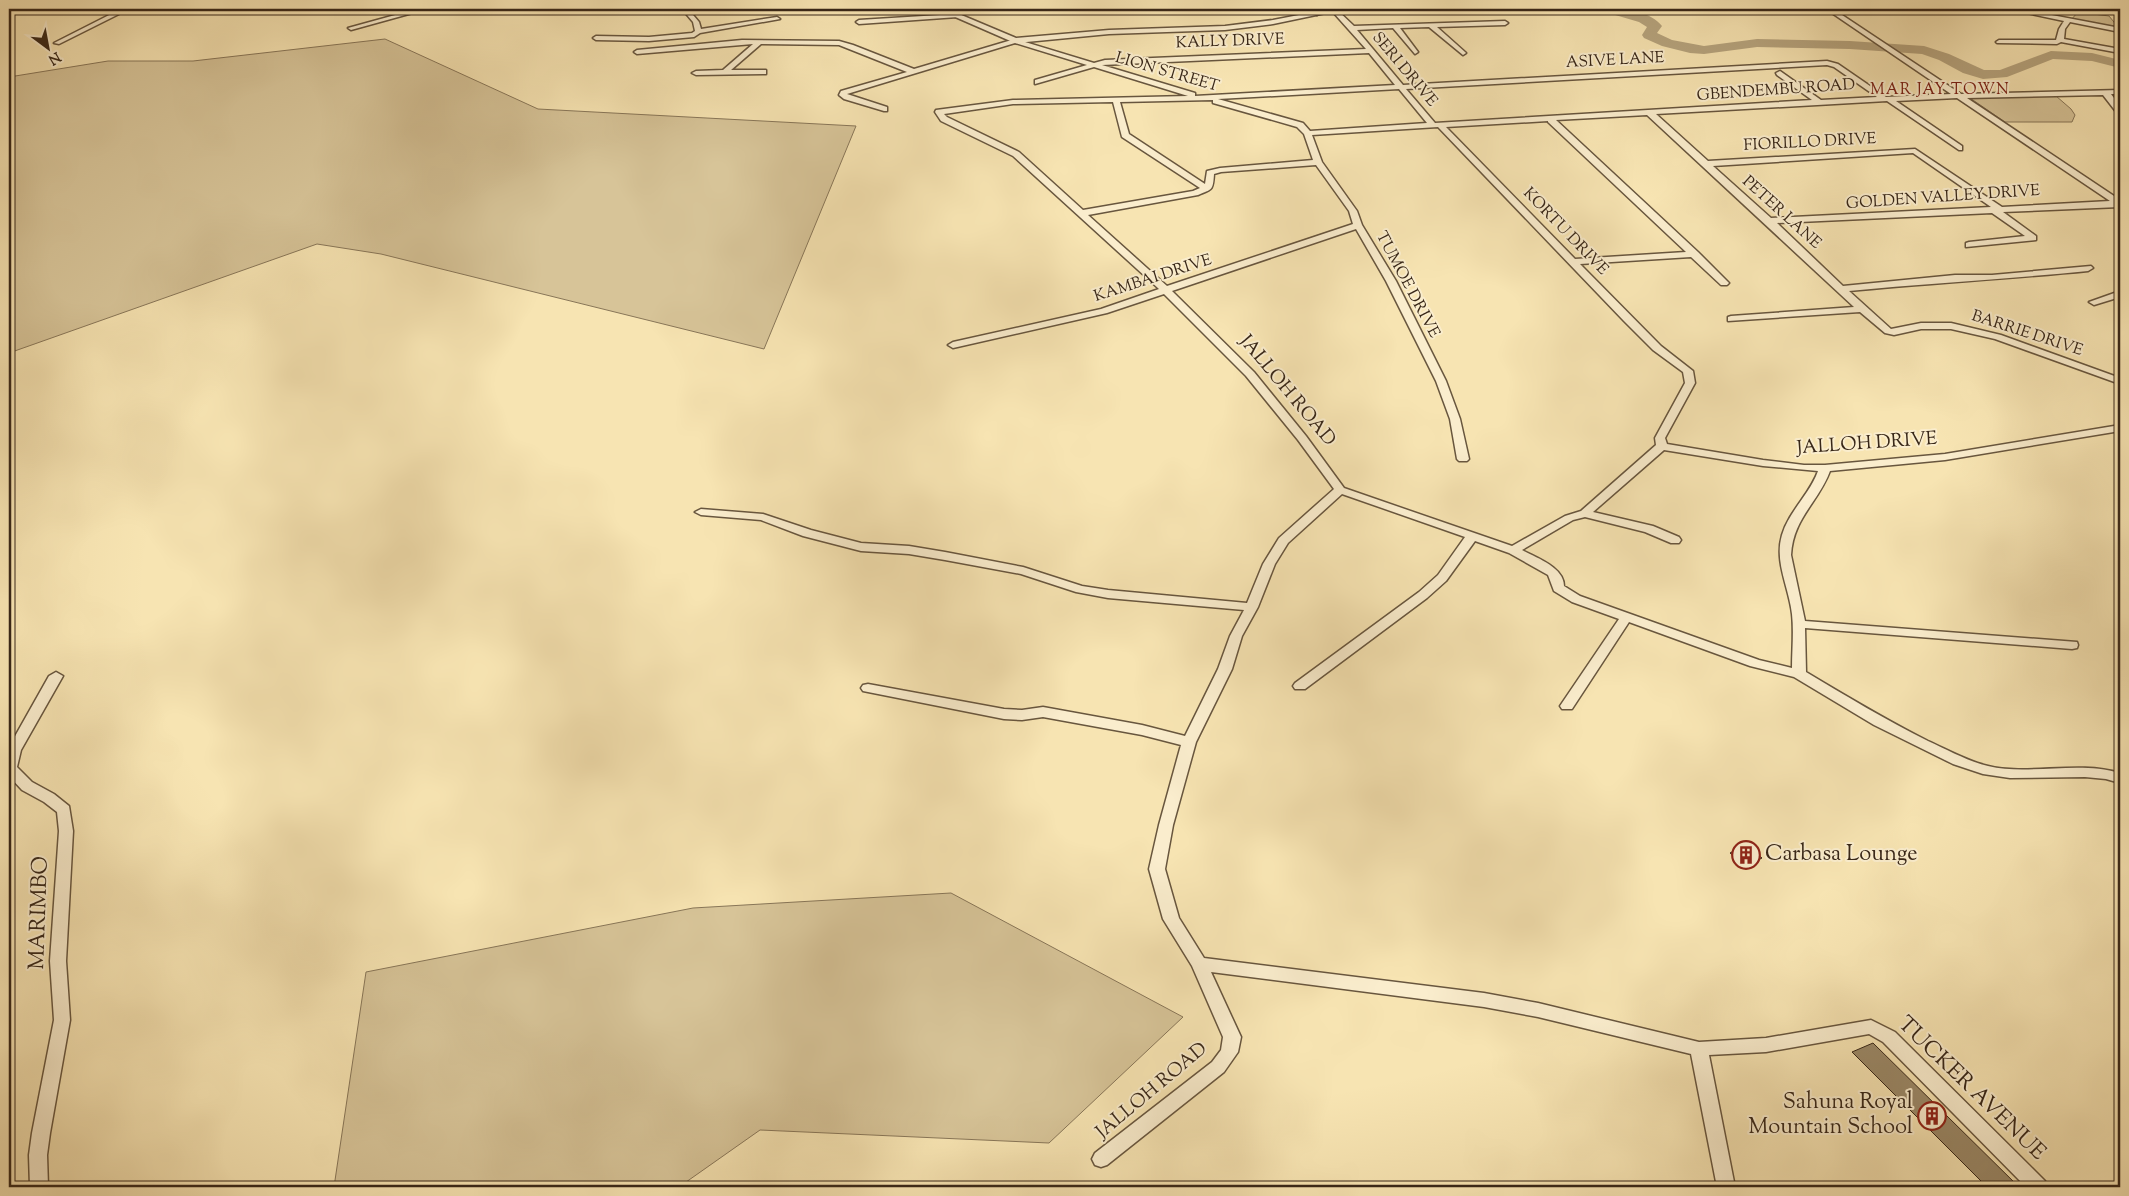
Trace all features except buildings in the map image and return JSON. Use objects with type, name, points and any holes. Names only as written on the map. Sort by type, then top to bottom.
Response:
[{"type":"street","points":[[57,43],[126,9]]},
{"type":"street","points":[[352,28],[424,9]]},
{"type":"street","points":[[685,9],[696,22],[698,31]]},
{"type":"street","points":[[942,9],[1015,41]]},
{"type":"street","points":[[1306,9],[1317,13]]},
{"type":"street","points":[[884,109],[843,95],[844,93],[912,71],[1015,41],[1109,32],[1225,28],[1273,22],[1337,9]]},
{"type":"street","name":"SERI DRIVE","points":[[1337,9],[1369,51],[1437,126]]},
{"type":"street","points":[[1829,9],[2119,204]]},
{"type":"street","points":[[2012,9],[2120,30]]},
{"type":"street","points":[[859,22],[956,16]]},
{"type":"street","points":[[596,38],[649,39],[694,35],[698,31],[777,19]]},
{"type":"street","points":[[2060,40],[2062,29],[2068,21]]},
{"type":"street","points":[[1352,28],[1505,23]]},
{"type":"street","points":[[1431,25],[1463,53]]},
{"type":"street","points":[[1395,26],[1414,52]]},
{"type":"street","points":[[1999,42],[2050,43],[2060,40],[2120,51]]},
{"type":"street","name":"LION STREET","points":[[1015,41],[1204,98],[1277,117],[1300,125],[1308,133]]},
{"type":"street","points":[[637,52],[742,42],[839,43],[912,71]]},
{"type":"street","points":[[726,71],[759,42]]},
{"type":"street","name":"KALLY DRIVE","points":[[1038,82],[1091,65],[1126,60],[1369,51]]},
{"type":"street","name":"ASIVE LANE","points":[[1400,87],[1831,63],[1887,99]]},
{"type":"street","points":[[696,72],[763,72]]},
{"type":"street","points":[[1780,73],[1819,102]]},
{"type":"street","name":"JALLOH ROAD","points":[[1102,1159],[1218,1067],[1229,1052],[1232,1037],[1199,964],[1171,919],[1157,868],[1166,825],[1189,742],[1225,669],[1236,636],[1252,607],[1269,564],[1283,541],[1300,523],[1340,490],[1250,374],[1167,291],[1016,154],[944,119],[940,112],[1013,102],[1204,98],[1400,87]]},
{"type":"street","points":[[2105,92],[2120,111]]},
{"type":"street","name":"GBENDEMBU ROAD","points":[[1308,133],[1551,120],[1819,102],[2120,92]]},
{"type":"street","points":[[1887,99],[1959,148]]},
{"type":"street","points":[[1116,101],[1125,135],[1207,189]]},
{"type":"street","name":"PETER LANE","points":[[1650,113],[1769,220],[1883,328],[1894,332]]},
{"type":"street","points":[[1551,120],[1724,283]]},
{"type":"street","name":"KORTU DRIVE","points":[[1437,126],[1468,152],[1651,342],[1688,371],[1690,383],[1660,438],[1662,446]]},
{"type":"street","name":"TUMOE DRIVE","points":[[1308,133],[1318,162],[1342,192],[1358,225],[1391,281],[1441,381],[1455,419],[1463,460]]},
{"type":"street","name":"FIORILLO DRIVE","points":[[1706,164],[1916,151],[1996,209]]},
{"type":"street","points":[[1207,189],[1209,187],[1210,174],[1220,170],[1318,162]]},
{"type":"street","points":[[1082,213],[1180,196],[1207,189]]},
{"type":"street","name":"GOLDEN VALLEY DRIVE","points":[[1769,220],[1857,218],[1996,209],[2119,204]]},
{"type":"street","points":[[1969,245],[2034,238],[1996,209]]},
{"type":"street","name":"KAMBAI DRIVE","points":[[953,345],[1104,311],[1358,225]]},
{"type":"street","points":[[1572,262],[1695,254]]},
{"type":"street","points":[[1842,289],[1955,278],[2020,276],[2088,268]]},
{"type":"street","points":[[2094,302],[2120,294]]},
{"type":"street","points":[[1731,319],[1863,309]]},
{"type":"street","name":"BARRIE DRIVE","points":[[1894,332],[1921,326],[1951,326],[1998,338],[2120,380]]},
{"type":"street","name":"JALLOH DRIVE","points":[[1662,446],[1772,464],[1804,468],[1825,468],[1945,457],[2120,428]]},
{"type":"street","points":[[1513,550],[1569,518],[1585,513],[1662,446]]},
{"type":"street","points":[[1799,674],[1797,650],[1798,610],[1784,555],[1788,534],[1797,512],[1822,478],[1825,468]]},
{"type":"street","points":[[1340,490],[1513,550],[1553,573],[1558,582],[1558,588],[1565,594],[1755,663],[1799,674],[1879,722],[1958,760],[1988,771],[2010,773],[2085,772],[2107,774],[2120,778]]},
{"type":"street","points":[[701,512],[763,516],[807,533],[861,548],[909,550],[945,556],[1023,571],[1080,590],[1252,607]]},
{"type":"street","points":[[1585,513],[1649,529],[1675,540]]},
{"type":"street","points":[[1300,686],[1423,595],[1442,578],[1474,535]]},
{"type":"street","points":[[1567,706],[1627,616]]},
{"type":"street","points":[[1798,624],[2072,645]]},
{"type":"street","name":"MARIMBO","points":[[39,1187],[38,1154],[62,1020],[58,961],[66,831],[64,810],[49,798],[27,786],[10,768],[14,750],[56,676]]},
{"type":"street","points":[[868,688],[1004,714],[1022,715],[1043,712],[1142,730],[1189,742]]},
{"type":"street","points":[[1199,964],[1484,1000],[1538,1010],[1699,1050],[1726,1187]]},
{"type":"street","name":"TUCKER AVENUE","points":[[1699,1050],[1766,1045],[1871,1027],[1889,1037],[2038,1187]]},
{"type":"shaded area","points":[[2078,12],[2109,16],[2118,27],[2115,29],[2070,21]]},
{"type":"shaded area","points":[[385,39],[538,109],[856,126],[764,349],[381,254],[317,244],[9,353],[9,77],[108,61],[193,61]]},
{"type":"shaded area","points":[[2056,96],[2075,115],[2072,122],[2005,122],[1970,98]]},
{"type":"shaded area","points":[[951,893],[1183,1017],[1049,1143],[760,1130],[679,1187],[334,1187],[366,972],[693,908]]},
{"type":"waterway","points":[[1610,9],[1644,19],[1655,26],[1649,35],[1667,43],[1690,49],[1704,50],[1757,43],[1850,45],[1924,50],[1983,75],[2002,74],[2051,55],[2092,57],[2120,64]]},
{"type":"place","name":"Carbasa Lounge","points":[[1746,855]]},
{"type":"place","name":"Sahuna Royal Mountain School","points":[[1932,1116]]},
{"type":"district","name":"MAR JAY TOWN","points":[[1940,90]]}]
